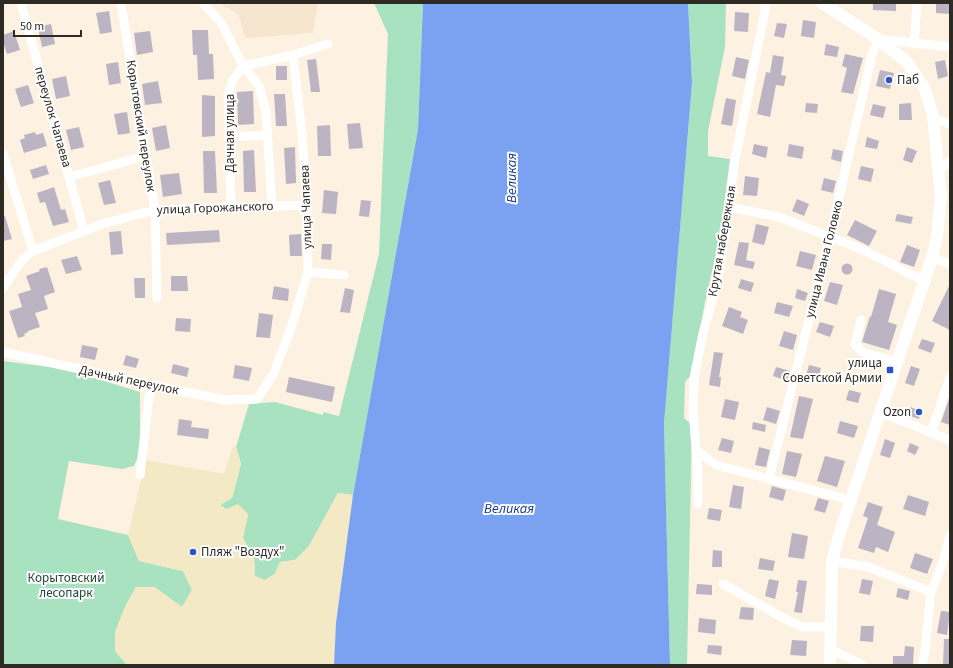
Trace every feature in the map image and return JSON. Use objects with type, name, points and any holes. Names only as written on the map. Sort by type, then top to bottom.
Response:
[{"type":"main road","points":[[822,3],[878,39],[907,62],[924,87],[933,118],[941,197],[937,236],[932,258],[850,500],[832,561],[830,665]]},
{"type":"street","name":"переулок Чапаева","points":[[21,3],[84,231]]},
{"type":"street","name":"Корытовский переулок","points":[[121,3],[155,210],[157,298]]},
{"type":"street","points":[[203,3],[222,24],[243,66],[259,86],[266,112],[272,206]]},
{"type":"street","name":"Крутая набережная","points":[[698,504],[698,472],[693,411],[694,378],[702,333],[714,294],[721,263],[735,159],[756,60],[765,11],[765,3]]},
{"type":"street","points":[[914,44],[917,3]]},
{"type":"street","points":[[878,39],[950,47]]},
{"type":"street","name":"улица Ивана Головко","points":[[770,479],[830,236],[872,56],[878,39]]},
{"type":"street","points":[[243,66],[293,55],[328,44]]},
{"type":"street","name":"улица Чапаева","points":[[256,399],[273,376],[291,328],[308,272],[307,205],[302,133],[293,55]]},
{"type":"street","name":"Дачная улица","points":[[231,207],[228,94],[233,80],[243,66]]},
{"type":"street","points":[[933,118],[950,124]]},
{"type":"street","points":[[229,137],[267,135]]},
{"type":"street","points":[[3,154],[33,250]]},
{"type":"street","points":[[69,177],[146,156]]},
{"type":"street","points":[[938,172],[950,161]]},
{"type":"street","name":"улица Горожанского","points":[[3,288],[22,260],[33,250],[105,223],[155,210],[307,205]]},
{"type":"street","points":[[729,207],[779,217],[830,236],[875,256],[908,274],[925,280]]},
{"type":"street","points":[[932,258],[950,264]]},
{"type":"street","points":[[308,272],[344,275]]},
{"type":"street","points":[[861,320],[855,344],[862,352],[897,362]]},
{"type":"street","name":"Дачный переулок","points":[[3,352],[225,400],[256,399]]},
{"type":"street","points":[[931,433],[950,377]]},
{"type":"street","points":[[140,475],[149,397],[152,385]]},
{"type":"street","points":[[880,412],[950,440]]},
{"type":"street","points":[[696,450],[716,465],[850,500]]},
{"type":"street","points":[[922,665],[931,592],[942,564],[950,536]]},
{"type":"street","points":[[832,561],[869,567],[931,592]]},
{"type":"street","points":[[723,584],[787,620],[803,627],[831,627]]},
{"type":"street","points":[[830,649],[863,665]]},
{"type":"shaded area","points":[[219,3],[318,3],[313,33],[245,38],[239,15]]},
{"type":"green space","points":[[374,3],[423,3],[418,129],[353,495],[338,493],[309,546],[295,560],[280,562],[275,574],[265,580],[255,576],[254,558],[243,538],[248,514],[226,509],[220,505],[232,498],[241,464],[236,447],[249,404],[275,402],[323,415],[323,412],[339,416],[379,254],[388,34]]},
{"type":"green space","points":[[688,3],[726,3],[725,47],[708,131],[708,156],[730,159],[720,237],[705,302],[692,374],[685,382],[684,418],[692,425],[687,665],[670,665],[664,424],[692,83]]},
{"type":"green space","name":"Корытовский лесопарк","points":[[3,361],[65,369],[140,392],[140,452],[134,466],[122,469],[69,461],[58,519],[128,535],[139,561],[183,571],[192,590],[182,607],[155,588],[136,587],[125,607],[115,632],[115,651],[127,665],[3,665]]},
{"type":"sand","name":"Пляж \"Воздух\"","points":[[233,446],[236,447],[241,464],[232,498],[220,505],[226,509],[238,504],[248,514],[243,538],[254,558],[255,576],[265,580],[275,574],[280,562],[295,560],[309,546],[338,493],[353,495],[336,623],[334,665],[127,665],[115,651],[115,632],[125,607],[136,587],[155,587],[182,607],[192,590],[183,571],[139,561],[128,535],[146,460],[224,474]]},
{"type":"water","name":"Великая","points":[[423,3],[688,3],[692,83],[664,424],[670,665],[334,665],[336,623],[353,495],[418,129]]},
{"type":"building","points":[[873,3],[896,3],[896,11],[873,10]]},
{"type":"building","points":[[936,3],[950,3],[950,14],[936,13]]},
{"type":"building","points":[[109,11],[112,32],[100,34],[96,13]]},
{"type":"building","points":[[735,12],[749,13],[748,32],[734,31]]},
{"type":"building","points":[[803,20],[816,22],[814,38],[801,36]]},
{"type":"building","points":[[777,23],[787,24],[784,38],[774,36]]},
{"type":"building","points":[[51,24],[55,44],[42,47],[38,27]]},
{"type":"building","points":[[192,30],[208,30],[209,54],[213,54],[214,79],[198,80],[197,55],[193,55]]},
{"type":"building","points":[[14,31],[20,50],[7,54],[3,42],[3,35]]},
{"type":"building","points":[[150,31],[153,52],[137,55],[134,33]]},
{"type":"building","points":[[826,44],[839,47],[837,57],[824,55]]},
{"type":"building","points":[[845,54],[863,58],[853,94],[841,92],[847,68],[842,66]]},
{"type":"building","points":[[773,55],[784,57],[781,75],[786,76],[784,86],[776,85],[770,117],[757,114],[766,72],[770,73]]},
{"type":"building","points":[[736,57],[749,60],[745,79],[732,76]]},
{"type":"building","points":[[316,59],[320,92],[311,92],[307,60]]},
{"type":"building","points":[[945,60],[948,76],[938,79],[935,62]]},
{"type":"building","points":[[118,62],[121,83],[109,85],[106,64]]},
{"type":"building","points":[[276,66],[287,66],[287,80],[276,80]]},
{"type":"building","name":"Паб","points":[[880,70],[894,73],[890,89],[876,86]]},
{"type":"building","points":[[66,76],[70,96],[56,99],[52,79]]},
{"type":"building","points":[[158,81],[162,103],[145,105],[142,84]]},
{"type":"building","points":[[28,85],[34,103],[21,107],[15,89]]},
{"type":"building","points":[[253,91],[254,124],[238,125],[237,92]]},
{"type":"building","points":[[274,94],[285,94],[287,126],[276,126]]},
{"type":"building","points":[[202,95],[215,96],[215,136],[202,137]]},
{"type":"building","points":[[726,98],[736,100],[732,126],[721,124]]},
{"type":"building","points":[[806,103],[818,104],[817,113],[805,112]]},
{"type":"building","points":[[911,103],[912,120],[899,120],[899,104]]},
{"type":"building","points":[[873,104],[886,107],[883,118],[870,115]]},
{"type":"building","points":[[127,112],[130,133],[118,135],[114,114]]},
{"type":"building","points":[[360,123],[363,148],[349,149],[347,124]]},
{"type":"building","points":[[166,125],[170,148],[156,151],[152,128]]},
{"type":"building","points":[[330,125],[331,156],[318,156],[317,126]]},
{"type":"building","points":[[79,127],[84,147],[71,150],[66,130]]},
{"type":"building","points":[[35,132],[36,135],[43,133],[47,146],[24,153],[20,140],[25,138],[24,135]]},
{"type":"building","points":[[867,137],[879,141],[877,149],[865,147]]},
{"type":"building","points":[[754,144],[768,147],[766,158],[752,154]]},
{"type":"building","points":[[789,144],[804,147],[802,159],[787,156]]},
{"type":"building","points":[[295,147],[296,183],[286,184],[284,148]]},
{"type":"building","points":[[907,147],[917,151],[912,163],[903,160]]},
{"type":"building","points":[[833,149],[843,151],[841,162],[831,159]]},
{"type":"building","points":[[254,150],[256,192],[244,192],[243,151]]},
{"type":"building","points":[[203,151],[215,151],[217,193],[204,193]]},
{"type":"building","points":[[46,165],[49,174],[33,179],[30,170]]},
{"type":"building","points":[[861,166],[874,169],[871,182],[858,179]]},
{"type":"building","points":[[179,173],[182,194],[163,197],[160,175]]},
{"type":"building","points":[[745,176],[759,178],[757,196],[743,195]]},
{"type":"building","points":[[824,178],[836,181],[833,193],[821,190]]},
{"type":"building","points":[[110,180],[116,203],[104,205],[98,183]]},
{"type":"building","points":[[54,187],[61,210],[65,209],[69,222],[53,226],[45,202],[40,203],[37,193]]},
{"type":"building","points":[[324,190],[338,192],[336,214],[322,213]]},
{"type":"building","points":[[797,199],[809,204],[804,216],[792,211]]},
{"type":"building","points":[[361,200],[371,201],[369,217],[359,216]]},
{"type":"building","points":[[897,214],[913,217],[911,224],[895,221]]},
{"type":"building","points":[[5,216],[12,239],[3,241],[3,217]]},
{"type":"building","points":[[855,220],[877,231],[869,246],[847,235]]},
{"type":"building","points":[[756,224],[769,227],[764,245],[752,242]]},
{"type":"building","points":[[219,230],[220,242],[167,245],[166,233]]},
{"type":"building","points":[[121,231],[123,254],[111,255],[109,232]]},
{"type":"building","points":[[301,234],[302,256],[290,256],[289,235]]},
{"type":"building","points":[[739,242],[749,243],[746,260],[755,262],[753,269],[734,265]]},
{"type":"building","points":[[322,244],[332,244],[331,260],[321,259]]},
{"type":"building","points":[[907,245],[920,250],[914,267],[900,262]]},
{"type":"building","points":[[800,251],[816,255],[812,270],[796,266]]},
{"type":"building","points":[[77,256],[82,270],[66,274],[61,260]]},
{"type":"building","points":[[845,264],[849,264],[851,265],[851,273],[845,274],[842,271],[842,267]]},
{"type":"building","points":[[47,267],[55,292],[44,296],[48,309],[35,313],[40,327],[28,331],[24,334],[25,336],[18,338],[9,311],[22,307],[18,294],[31,290],[26,276],[40,271],[39,269]]},
{"type":"building","points":[[171,276],[187,276],[188,291],[171,291]]},
{"type":"building","points":[[134,278],[145,278],[145,298],[135,298]]},
{"type":"building","points":[[741,279],[754,283],[751,292],[738,288]]},
{"type":"building","points":[[830,282],[843,285],[837,305],[824,301]]},
{"type":"building","points":[[950,284],[950,330],[932,321]]},
{"type":"building","points":[[274,286],[289,289],[288,301],[272,299]]},
{"type":"building","points":[[345,288],[354,290],[350,313],[340,312]]},
{"type":"building","points":[[797,289],[808,293],[805,301],[795,298]]},
{"type":"building","points":[[879,289],[896,294],[888,322],[897,325],[889,350],[862,342]]},
{"type":"building","points":[[777,302],[793,306],[789,317],[774,313]]},
{"type":"building","points":[[729,307],[742,312],[740,317],[748,320],[743,334],[722,326]]},
{"type":"building","points":[[259,313],[273,315],[270,338],[256,337]]},
{"type":"building","points":[[176,318],[191,319],[190,332],[175,331]]},
{"type":"building","points":[[820,322],[834,326],[830,337],[816,332]]},
{"type":"building","points":[[784,331],[797,335],[793,350],[779,346]]},
{"type":"building","points":[[922,339],[935,343],[931,353],[918,348]]},
{"type":"building","points":[[82,345],[98,348],[95,360],[80,357]]},
{"type":"building","points":[[714,352],[723,353],[719,377],[721,377],[720,387],[709,385]]},
{"type":"building","points":[[126,355],[139,359],[136,368],[123,365]]},
{"type":"building","points":[[173,364],[189,368],[187,377],[171,373]]},
{"type":"building","points":[[235,365],[252,368],[249,381],[233,378]]},
{"type":"building","points":[[809,365],[821,368],[817,382],[805,379]]},
{"type":"building","points":[[911,366],[920,369],[914,386],[905,383]]},
{"type":"building","points":[[776,367],[790,371],[787,381],[773,376]]},
{"type":"building","points":[[289,377],[335,387],[332,402],[286,392]]},
{"type":"building","points":[[849,390],[861,393],[858,403],[846,400]]},
{"type":"building","points":[[799,396],[813,399],[803,439],[790,437]]},
{"type":"building","points":[[950,396],[950,425],[941,422]]},
{"type":"building","points":[[725,399],[739,402],[735,420],[721,417]]},
{"type":"building","points":[[767,407],[780,411],[776,424],[763,420]]},
{"type":"building","points":[[910,407],[921,411],[919,419],[907,415]]},
{"type":"building","points":[[179,419],[192,421],[191,427],[209,429],[208,439],[177,435]]},
{"type":"building","points":[[840,421],[858,426],[854,438],[837,433]]},
{"type":"building","points":[[753,422],[766,425],[765,432],[752,429]]},
{"type":"building","points":[[722,438],[734,441],[731,453],[718,450]]},
{"type":"building","points":[[885,439],[895,443],[890,458],[880,455]]},
{"type":"building","points":[[910,443],[919,447],[915,455],[907,451]]},
{"type":"building","points":[[759,447],[770,450],[766,467],[755,465]]},
{"type":"building","points":[[787,451],[802,454],[796,477],[782,474]]},
{"type":"building","points":[[825,456],[845,461],[837,487],[817,481]]},
{"type":"building","points":[[733,485],[744,487],[741,509],[729,507]]},
{"type":"building","points":[[772,486],[786,490],[783,501],[769,497]]},
{"type":"building","points":[[908,495],[929,502],[925,516],[903,509]]},
{"type":"building","points":[[818,498],[829,501],[825,513],[814,510]]},
{"type":"building","points":[[868,502],[883,507],[877,525],[895,532],[888,552],[876,547],[874,553],[858,548],[868,518],[863,516]]},
{"type":"building","points":[[709,508],[722,510],[720,521],[707,519]]},
{"type":"building","points":[[792,533],[808,536],[804,559],[788,557]]},
{"type":"building","points":[[713,550],[722,551],[722,567],[712,567]]},
{"type":"building","points":[[915,553],[933,559],[927,574],[910,568]]},
{"type":"building","points":[[760,558],[775,561],[773,571],[758,569]]},
{"type":"building","points":[[769,579],[779,581],[775,599],[765,596]]},
{"type":"building","points":[[862,579],[873,581],[870,595],[859,593]]},
{"type":"building","points":[[798,580],[807,581],[802,613],[794,612],[798,592],[796,592]]},
{"type":"building","points":[[697,584],[712,585],[712,595],[696,594]]},
{"type":"building","points":[[898,588],[910,591],[908,600],[896,597]]},
{"type":"building","points":[[741,607],[754,608],[753,620],[739,619]]},
{"type":"building","points":[[941,611],[950,612],[947,635],[937,633]]},
{"type":"building","points":[[699,618],[716,620],[715,634],[698,632]]},
{"type":"building","points":[[861,626],[874,626],[873,642],[860,641]]},
{"type":"building","points":[[944,639],[950,639],[950,665],[943,665]]},
{"type":"building","points":[[792,640],[807,641],[806,656],[790,655]]},
{"type":"building","points":[[708,645],[722,646],[721,655],[707,653]]},
{"type":"building","points":[[905,646],[914,647],[913,665],[893,665],[893,656],[904,656]]},
{"type":"place","name":"Паб","points":[[889,80]]},
{"type":"place","name":"улица Советской Армии","points":[[890,370]]},
{"type":"place","name":"Ozon","points":[[919,412]]},
{"type":"place","name":"Пляж \"Воздух\"","points":[[193,552]]}]
